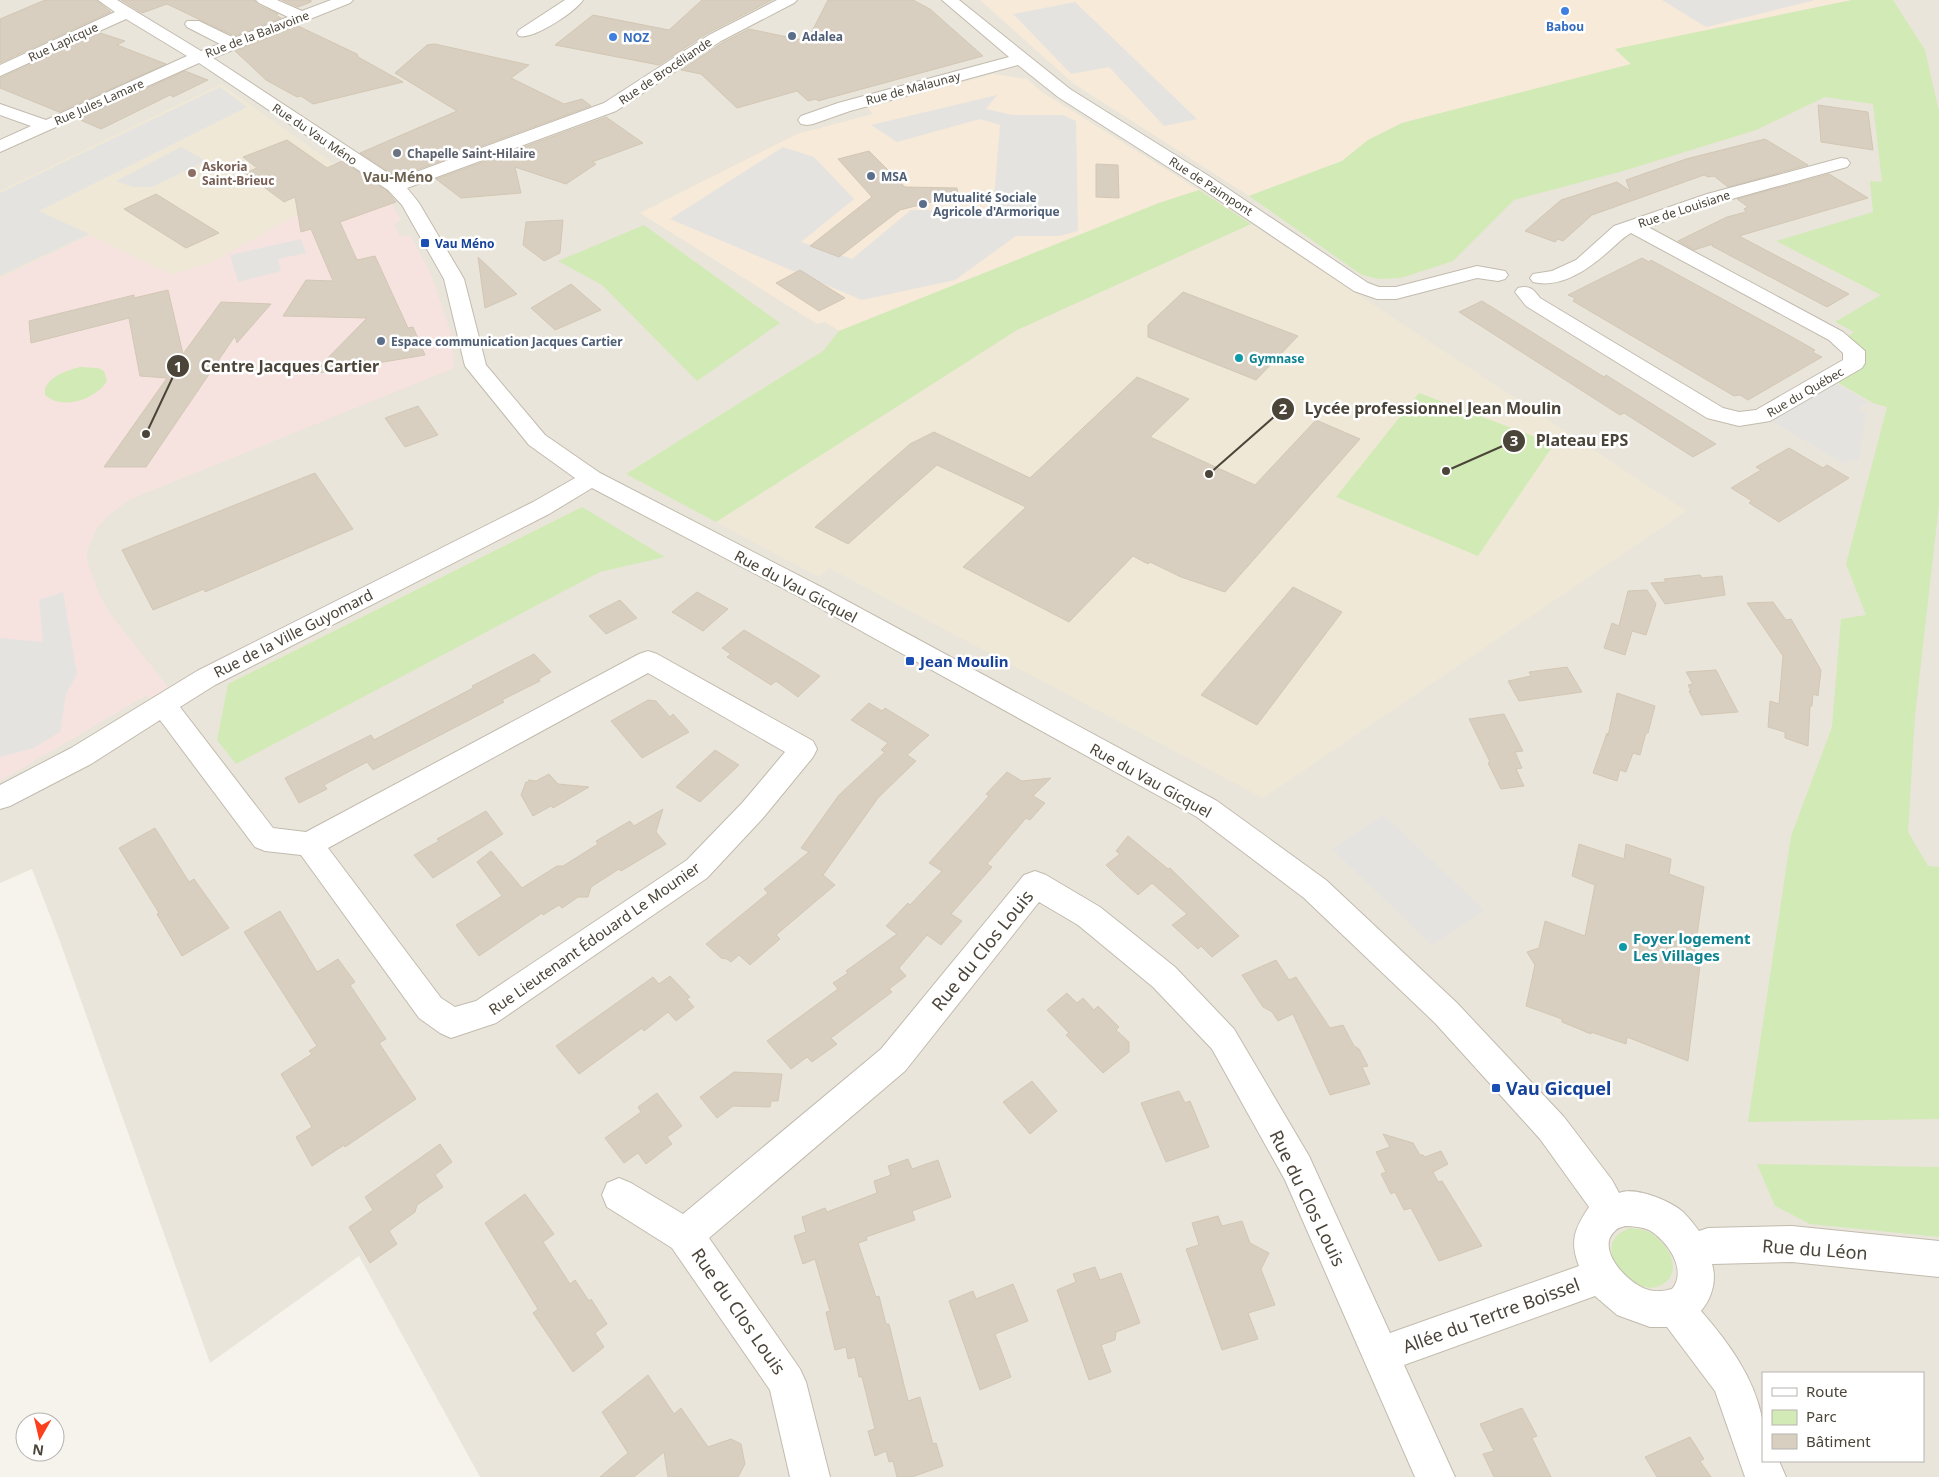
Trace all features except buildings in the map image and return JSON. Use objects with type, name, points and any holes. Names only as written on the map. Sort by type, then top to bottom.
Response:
[{"type":"street","name":"Rue du Vau Méno","points":[[106,0],[198,58],[229,75],[395,186],[410,203],[454,279],[476,366],[537,440],[592,478]]},
{"type":"street","points":[[264,0],[300,17]]},
{"type":"street","name":"Rue de la Balavoine","points":[[198,58],[345,0]]},
{"type":"street","points":[[526,33],[546,22],[575,0]]},
{"type":"street","name":"Rue de Brocéliande","points":[[395,186],[610,107],[715,38],[789,0]]},
{"type":"street","name":"Rue de Paimpont","points":[[950,0],[1064,93],[1190,172],[1361,287],[1377,293],[1396,293],[1477,272],[1498,275],[1500,283],[1505,286],[1526,277]]},
{"type":"street","name":"Rue Lapicque","points":[[0,71],[126,13]]},
{"type":"street","points":[[193,24],[233,44]]},
{"type":"street","name":"Rue Jules Lamare","points":[[0,147],[198,58]]},
{"type":"street","name":"Rue de Malaunay","points":[[807,120],[844,107],[1021,59]]},
{"type":"street","points":[[0,108],[46,126]]},
{"type":"street","name":"Rue de Louisiane","points":[[1526,277],[1556,276],[1583,264],[1621,230],[1632,226],[1714,198],[1842,163]]},
{"type":"street","name":"Rue du Québec","points":[[1526,277],[1533,302],[1715,413],[1740,419],[1762,416],[1854,363],[1854,351],[1836,336],[1632,226]]},
{"type":"street","name":"Rue de la Ville Guyomard","points":[[0,798],[81,756],[206,678],[541,508],[592,478]]},
{"type":"street","name":"Rue du Vau Gicquel","points":[[592,478],[822,599],[1207,809],[1315,889],[1446,1013],[1552,1128],[1600,1192],[1610,1211]]},
{"type":"street","name":"Rue Lieutenant Édouard Le Mounier","points":[[648,660],[803,749],[752,810],[697,869],[485,1013],[451,1024],[430,1008],[309,844],[648,660]]},
{"type":"street","points":[[164,705],[265,840],[309,844]]},
{"type":"street","name":"Rue du Clos Louis","points":[[686,1235],[893,1060],[1035,884],[1089,916],[1164,977],[1224,1039],[1297,1168],[1381,1355]]},
{"type":"street","name":"Rue du Clos Louis","points":[[619,1195],[686,1235],[787,1382],[810,1477]]},
{"type":"street","points":[[1624,1208],[1640,1209],[1655,1214],[1670,1224],[1682,1236],[1691,1251],[1696,1265],[1694,1285],[1685,1301],[1674,1307],[1658,1310],[1642,1307],[1625,1299],[1600,1276],[1592,1257],[1591,1242],[1593,1230],[1600,1219],[1610,1211],[1624,1208]]},
{"type":"street","name":"Rue du Léon","points":[[1691,1251],[1708,1246],[1792,1244],[1939,1259]]},
{"type":"street","name":"Allée du Tertre Boissel","points":[[1381,1355],[1600,1276]]},
{"type":"street","points":[[1674,1307],[1696,1333],[1730,1380],[1761,1469],[1766,1477]]},
{"type":"street","points":[[1381,1355],[1434,1477]]},
{"type":"shaded area","points":[[0,0],[1939,0],[1939,1477],[480,1477],[359,1256],[210,1363],[58,936],[32,869],[0,883]]},
{"type":"shaded area","points":[[980,0],[1852,0],[1615,49],[1632,64],[1402,123],[1368,140],[1342,161],[1249,196],[1074,84]]},
{"type":"shaded area","points":[[1662,0],[1815,0],[1706,27]]},
{"type":"shaded area","points":[[1075,2],[1197,119],[1164,126],[1109,67],[1071,74],[1013,14]]},
{"type":"shaded area","points":[[993,74],[1027,79],[1042,92],[1199,190],[1159,203],[839,331],[825,322],[817,324],[640,213],[797,134],[873,114],[868,108]]},
{"type":"shaded area","name":"Askoria Saint-Brieuc","points":[[221,84],[335,165],[334,195],[212,262],[172,275],[90,235],[0,278],[0,191]]},
{"type":"shaded area","points":[[220,87],[247,107],[39,211],[89,234],[0,276],[0,193]]},
{"type":"shaded area","points":[[997,95],[986,109],[1012,115],[1063,115],[1076,121],[1078,231],[1059,236],[1016,236],[955,280],[862,300],[670,219],[783,147],[814,157],[854,199],[801,242],[852,259],[911,210],[991,211],[1000,125],[980,119],[897,142],[871,125]]},
{"type":"shaded area","points":[[181,147],[206,161],[152,187],[133,187],[116,181]]},
{"type":"shaded area","points":[[334,195],[392,204],[401,220],[395,225],[400,237],[410,235],[430,272],[451,333],[454,368],[131,499],[112,512],[97,528],[87,550],[87,561],[99,594],[111,615],[168,687],[150,700],[147,695],[0,781],[0,278],[90,235],[172,275],[212,262]]},
{"type":"shaded area","points":[[1251,224],[1686,511],[1263,798],[829,568],[819,577],[716,522],[1017,330]]},
{"type":"shaded area","points":[[301,239],[306,253],[278,259],[281,271],[238,282],[230,255]]},
{"type":"shaded area","points":[[1835,383],[1868,402],[1858,409],[1866,414],[1858,462],[1853,459],[1845,464],[1771,421]]},
{"type":"shaded area","points":[[63,592],[77,674],[66,694],[60,732],[34,748],[0,757],[0,638],[43,642],[39,600]]},
{"type":"shaded area","points":[[1384,815],[1484,910],[1432,945],[1332,849]]},
{"type":"green space","points":[[1852,0],[1893,0],[1925,50],[1939,112],[1939,504],[1915,716],[1908,832],[1928,866],[1939,867],[1939,1119],[1748,1122],[1791,836],[1832,727],[1841,619],[1866,615],[1846,564],[1887,407],[1873,403],[1837,382],[1858,370],[1847,337],[1854,332],[1835,322],[1881,295],[1776,241],[1873,212],[1870,181],[1882,182],[1873,104],[1825,97],[1756,130],[1623,171],[1514,200],[1453,261],[1401,278],[1378,279],[1362,275],[1249,196],[1342,161],[1368,140],[1402,123],[1631,64],[1615,49]]},
{"type":"green space","points":[[1199,190],[1251,224],[1017,330],[716,522],[626,474],[823,351],[839,331],[1159,203]]},
{"type":"green space","points":[[644,225],[780,323],[697,381],[602,285],[558,261]]},
{"type":"green space","points":[[80,367],[98,368],[104,371],[107,381],[95,393],[79,401],[61,402],[52,400],[45,395],[45,389],[51,380],[64,372]]},
{"type":"green space","points":[[1419,393],[1554,444],[1478,556],[1336,497]]},
{"type":"green space","points":[[582,507],[665,557],[600,572],[236,764],[217,740],[228,684]]},
{"type":"green space","points":[[1757,1164],[1939,1167],[1939,1237],[1810,1224],[1775,1206]]},
{"type":"green space","points":[[1631,1228],[1649,1232],[1666,1247],[1670,1254],[1673,1269],[1671,1276],[1666,1282],[1654,1287],[1641,1286],[1629,1280],[1619,1270],[1613,1258],[1612,1246],[1617,1235]]},
{"type":"place","name":"Babou","points":[[1565,11]]},
{"type":"place","name":"Adalea","points":[[792,36]]},
{"type":"place","name":"NOZ","points":[[613,37]]},
{"type":"place","name":"Chapelle Saint-Hilaire","points":[[397,153]]},
{"type":"place","name":"Askoria Saint-Brieuc","points":[[192,173]]},
{"type":"place","name":"MSA","points":[[871,176]]},
{"type":"place","name":"Mutualité Sociale Agricole d'Armorique","points":[[923,204]]},
{"type":"place","name":"Vau Méno","points":[[425,243]]},
{"type":"place","name":"Espace communication Jacques Cartier","points":[[381,341]]},
{"type":"place","name":"Gymnase","points":[[1239,358]]},
{"type":"place","name":"Centre Jacques Cartier","points":[[146,434]]},
{"type":"place","name":"Plateau EPS","points":[[1446,471]]},
{"type":"place","name":"Lycée professionnel Jean Moulin","points":[[1209,474]]},
{"type":"place","name":"Jean Moulin","points":[[910,661]]},
{"type":"place","name":"Foyer logement Les Villages","points":[[1623,947]]},
{"type":"place","name":"Vau Gicquel","points":[[1496,1088]]},
{"type":"district","name":"Vau-Méno","points":[[398,176]]}]
